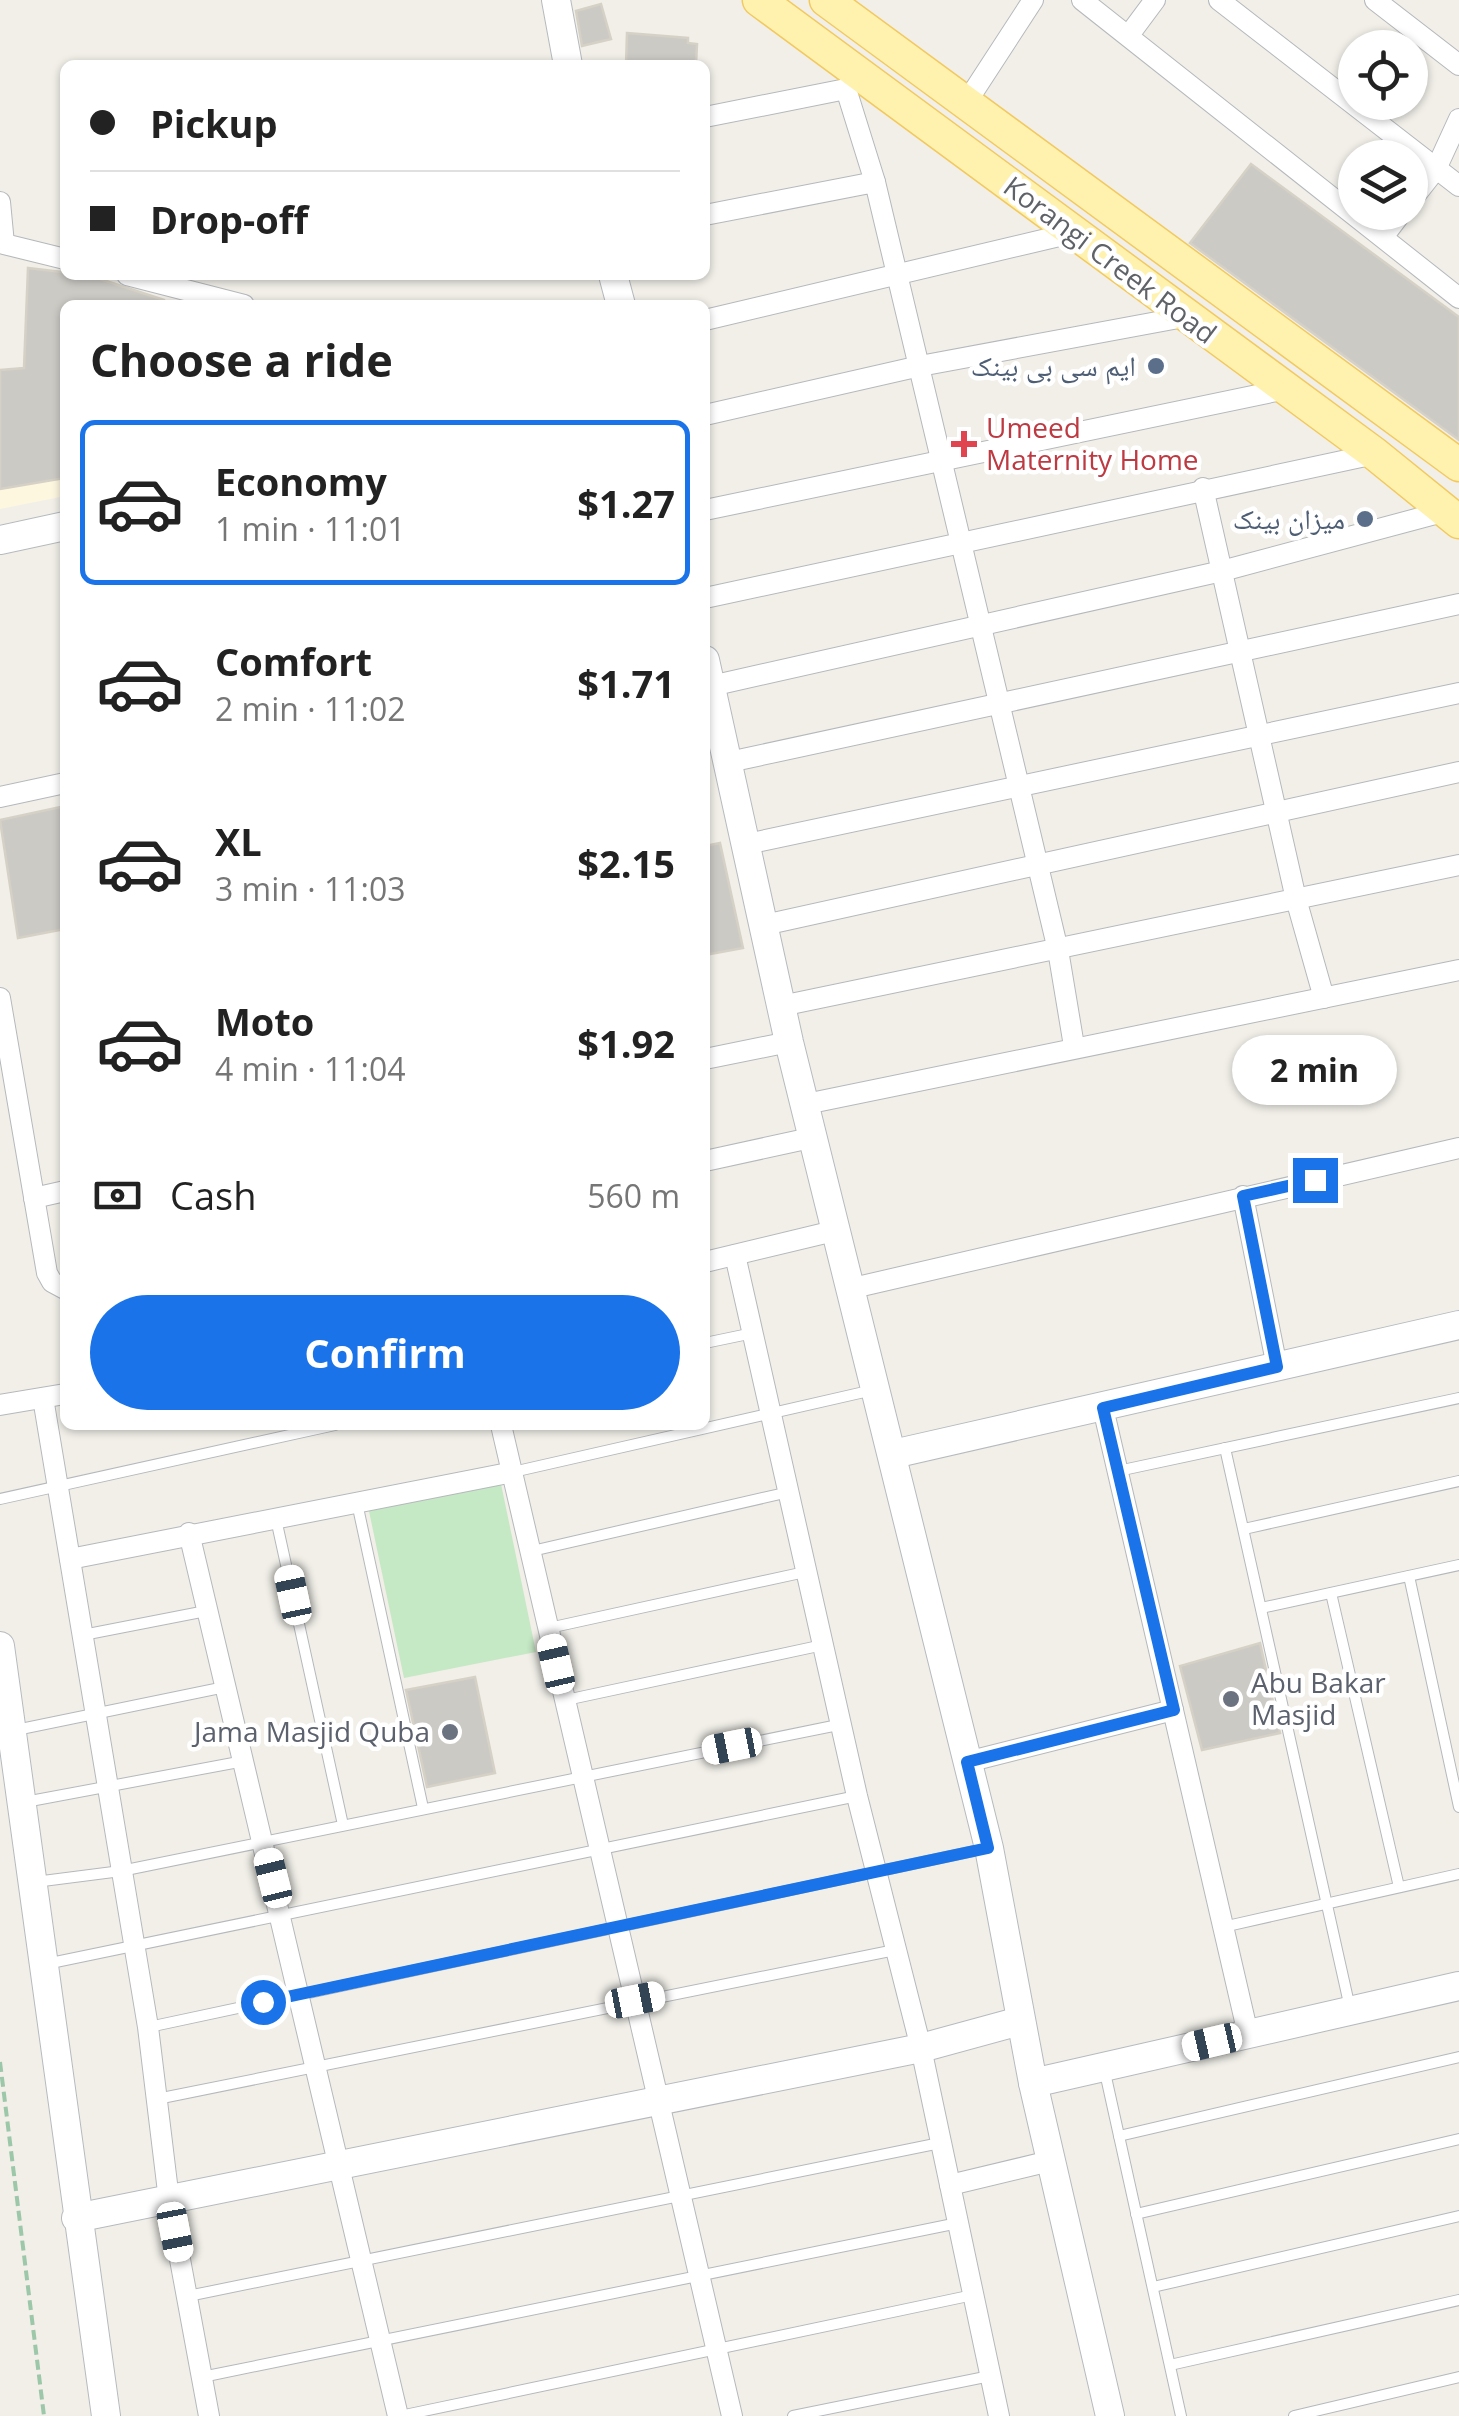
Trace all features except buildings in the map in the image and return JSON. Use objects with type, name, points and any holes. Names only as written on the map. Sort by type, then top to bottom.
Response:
[{"type":"main road","name":"Korangi Creek Road","points":[[759,0],[852,81],[1072,233],[1376,454],[1452,517]]},
{"type":"main road","name":"Korangi Creek Road","points":[[826,0],[1459,465]]},
{"type":"street","points":[[556,0],[567,60]]},
{"type":"street","points":[[966,103],[1033,0]]},
{"type":"street","points":[[1082,0],[1459,298]]},
{"type":"street","points":[[1129,35],[1155,0]]},
{"type":"street","points":[[1220,0],[1459,186]]},
{"type":"street","points":[[1374,0],[1459,65]]},
{"type":"street","points":[[710,116],[852,81],[1058,950],[1074,1046]]},
{"type":"street","points":[[1428,178],[1459,119]]},
{"type":"street","points":[[710,213],[875,182]]},
{"type":"street","points":[[0,202],[4,244],[60,258]]},
{"type":"street","points":[[1382,237],[1388,230]]},
{"type":"street","points":[[710,319],[1072,233]]},
{"type":"street","points":[[140,280],[189,298]]},
{"type":"street","points":[[710,413],[920,366],[1184,317]]},
{"type":"street","points":[[710,509],[1286,389]]},
{"type":"street","points":[[710,597],[1203,488],[1376,454]]},
{"type":"street","points":[[1203,488],[1296,899],[1324,998]]},
{"type":"street","points":[[710,673],[982,624],[1452,517]]},
{"type":"street","points":[[0,540],[60,527]]},
{"type":"street","points":[[729,762],[999,700],[1459,604]]},
{"type":"street","points":[[710,681],[788,1042],[815,1137],[988,1848],[1032,2083],[1110,2416]]},
{"type":"street","points":[[746,844],[1459,693]]},
{"type":"street","points":[[764,925],[1459,772]]},
{"type":"street","points":[[0,797],[60,783]]},
{"type":"street","points":[[781,1006],[1459,865]]},
{"type":"street","points":[[806,1104],[1459,970]]},
{"type":"street","points":[[0,998],[48,1273],[60,1287]]},
{"type":"street","points":[[710,1057],[788,1042]]},
{"type":"street","points":[[710,1159],[815,1137]]},
{"type":"street","points":[[852,1288],[1459,1148]]},
{"type":"street","points":[[34,1198],[60,1192]]},
{"type":"street","points":[[1243,1196],[1277,1367]]},
{"type":"street","points":[[710,1261],[838,1230]]},
{"type":"street","points":[[735,1255],[876,1874],[921,2048],[999,2416]]},
{"type":"street","points":[[893,1454],[1459,1325]]},
{"type":"street","points":[[0,1405],[60,1395]]},
{"type":"street","points":[[44,1398],[148,2027],[169,2200],[209,2416]]},
{"type":"street","points":[[1103,1408],[1248,2034]]},
{"type":"street","points":[[502,1430],[732,2416]]},
{"type":"street","points":[[70,1559],[513,1472]]},
{"type":"street","points":[[189,1533],[319,2066],[399,2416]]},
{"type":"street","points":[[0,1646],[106,2416]]},
{"type":"street","points":[[967,1762],[1174,1710]]},
{"type":"street","points":[[1032,2083],[1459,1986]]},
{"type":"street","points":[[76,2218],[921,2048],[1020,2022]]},
{"type":"street","points":[[950,2185],[1050,2161]]},
{"type":"lane","points":[[710,1342],[754,1333]]},
{"type":"lane","points":[[710,1428],[877,1390]]},
{"type":"lane","points":[[1118,1471],[1459,1398]]},
{"type":"lane","points":[[0,1499],[311,1430]]},
{"type":"lane","points":[[513,1472],[700,1430]]},
{"type":"lane","points":[[1226,1448],[1351,2010]]},
{"type":"lane","points":[[1244,1530],[1459,1480]]},
{"type":"lane","points":[[532,1551],[789,1492]]},
{"type":"lane","points":[[357,1503],[424,1808]]},
{"type":"lane","points":[[276,1519],[343,1824]]},
{"type":"lane","points":[[1261,1608],[1459,1565]]},
{"type":"lane","points":[[548,1628],[806,1572]]},
{"type":"lane","points":[[1408,1576],[1459,1807]]},
{"type":"lane","points":[[1331,1593],[1399,1887]]},
{"type":"lane","points":[[83,1634],[208,1611]]},
{"type":"lane","points":[[565,1700],[824,1645]]},
{"type":"lane","points":[[11,1730],[226,1687]]},
{"type":"lane","points":[[35,1882],[121,1871],[844,1724]]},
{"type":"lane","points":[[22,1802],[245,1761]]},
{"type":"lane","points":[[44,1964],[858,1796]]},
{"type":"lane","points":[[148,2027],[988,1848]]},
{"type":"lane","points":[[1224,1927],[1459,1874]]},
{"type":"lane","points":[[157,2099],[896,1950]]},
{"type":"lane","points":[[1119,2136],[1459,2058]]},
{"type":"lane","points":[[1104,2067],[1182,2416]]},
{"type":"lane","points":[[1136,2214],[1459,2139]]},
{"type":"lane","points":[[187,2296],[941,2142]]},
{"type":"lane","points":[[1153,2287],[1459,2216]]},
{"type":"lane","points":[[202,2377],[958,2223]]},
{"type":"lane","points":[[399,2416],[973,2295]]},
{"type":"lane","points":[[1170,2365],[1459,2300]]},
{"type":"lane","points":[[793,2416],[990,2376]]},
{"type":"lane","points":[[1294,2416],[1459,2377]]},
{"type":"path","points":[[0,2062],[44,2416]]},
{"type":"shaded area","points":[[60,479],[60,497],[0,509],[0,490]]},
{"type":"green space","points":[[501,1484],[536,1652],[404,1678],[369,1511]]},
{"type":"place","name":"ایم سی بی بینک","points":[[1156,366]]},
{"type":"place","name":"Umeed Maternity Home","points":[[964,444]]},
{"type":"place","name":"میزان بینک","points":[[1365,519]]},
{"type":"place","name":"Abu Bakar Masjid","points":[[1231,1699]]},
{"type":"place","name":"Jama Masjid Quba","points":[[450,1732]]},
{"type":"route","points":[[263,2002],[988,1848],[967,1762],[1174,1710],[1103,1408],[1277,1367],[1243,1196],[1315,1180]]}]
